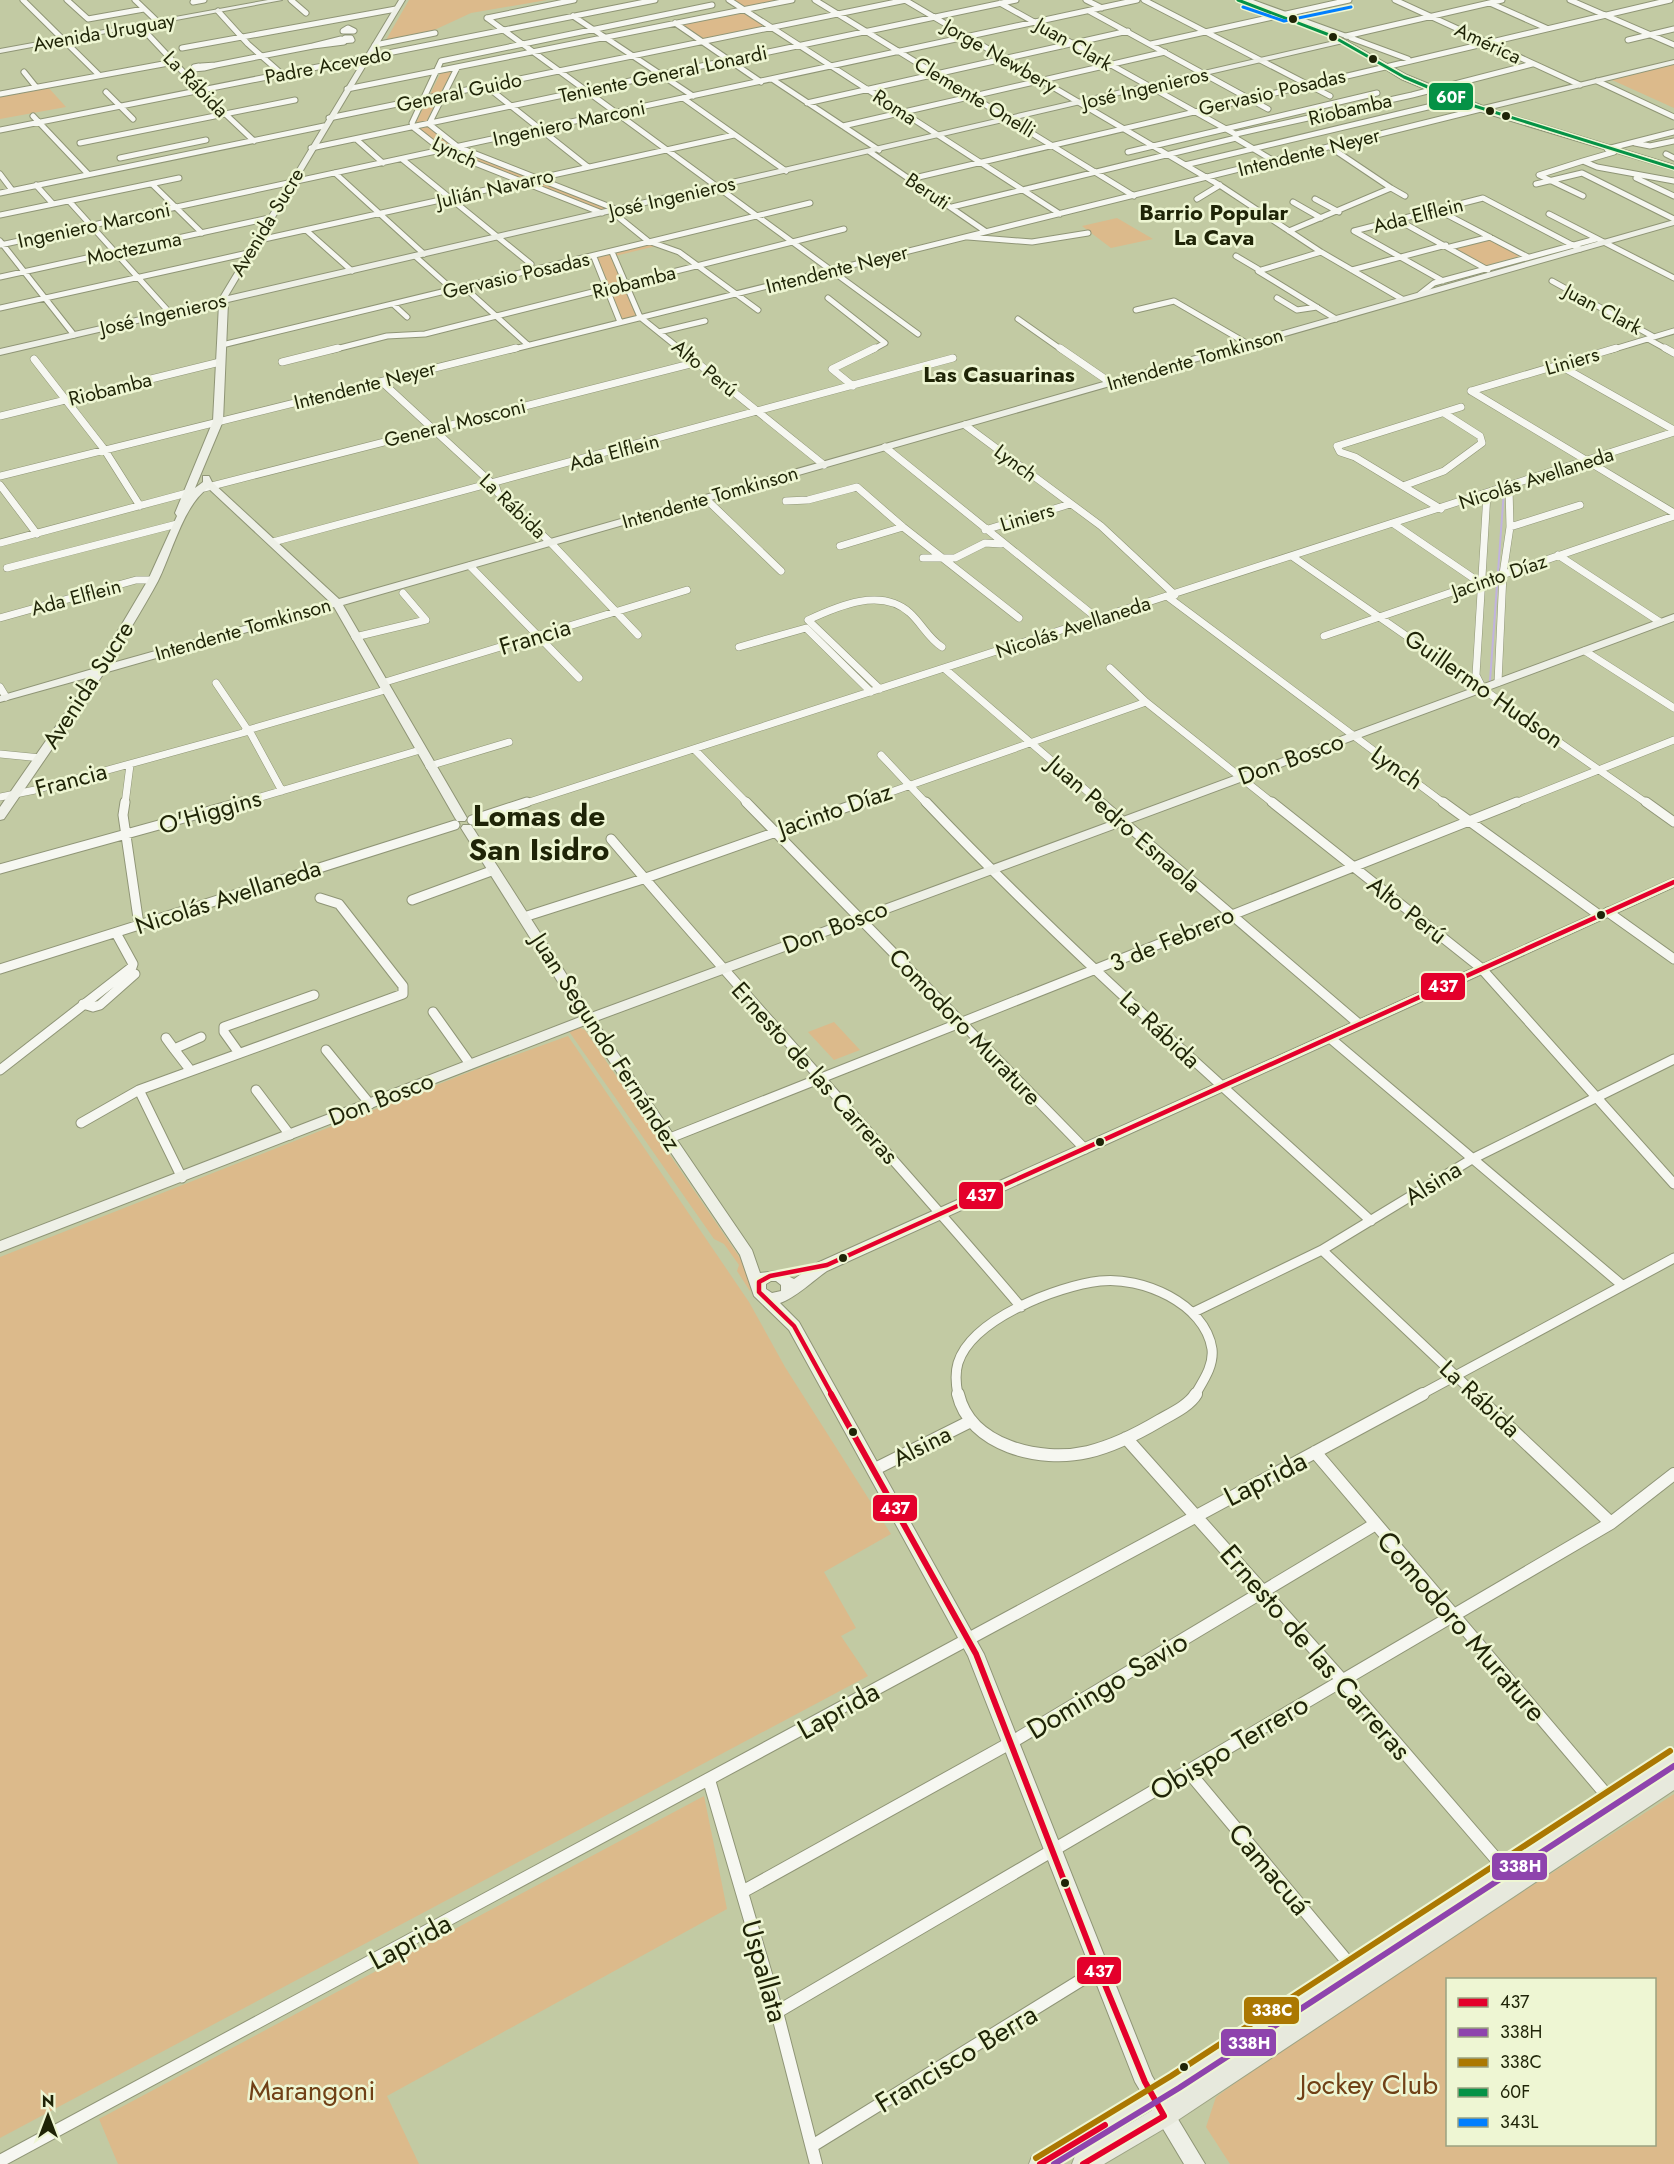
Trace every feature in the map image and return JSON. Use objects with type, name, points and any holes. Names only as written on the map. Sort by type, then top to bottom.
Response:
[{"type":"main road","name":"Avenida Uruguay","points":[[0,51],[279,0]]},
{"type":"main road","name":"Avenida Sucre","points":[[0,816],[101,669],[153,580],[179,520],[200,488],[200,465],[218,421],[222,301],[290,182],[402,0]]},
{"type":"main road","points":[[1238,0],[1282,15]]},
{"type":"main road","points":[[1246,0],[1345,39],[1382,66],[1430,89],[1481,109],[1674,168]]},
{"type":"main road","name":"José Ingenieros","points":[[0,352],[1081,103],[1345,39]]},
{"type":"main road","name":"Intendente Neyer","points":[[1481,109],[1674,62]]},
{"type":"main road","name":"Intendente Tomkinson","points":[[3,698],[1336,319],[1420,294],[1446,283],[1674,219]]},
{"type":"main road","points":[[200,465],[200,488]]},
{"type":"main road","name":"Avenida Sucre","points":[[179,520],[200,488]]},
{"type":"main road","name":"Juan Segundo Fernández","points":[[200,488],[273,542],[338,603],[383,686],[464,823],[588,1019],[747,1254],[760,1292],[794,1326],[968,1640],[1012,1742],[1099,1969],[1152,2097],[1196,2164]]},
{"type":"main road","name":"Don Bosco","points":[[0,1247],[588,1019],[1674,617]]},
{"type":"main road","points":[[822,1267],[789,1292],[775,1299],[760,1292],[762,1280],[822,1267],[1674,882]]},
{"type":"main road","name":"Juan Segundo Fernández","points":[[747,1254],[777,1276]]},
{"type":"main road","points":[[777,1276],[789,1283],[789,1292]]},
{"type":"main road","name":"Juan Segundo Fernández","points":[[789,1292],[794,1326]]},
{"type":"main road","points":[[1040,2164],[1152,2097],[1674,1757]]},
{"type":"main road","points":[[1083,2164],[1164,2116],[1674,1779]]},
{"type":"street","points":[[23,0],[99,75]]},
{"type":"street","points":[[67,0],[86,18],[144,9]]},
{"type":"street","points":[[135,0],[158,22]]},
{"type":"street","points":[[194,0],[193,2],[196,3],[204,0]]},
{"type":"street","points":[[291,0],[306,13]]},
{"type":"street","points":[[574,0],[487,18],[918,334]]},
{"type":"street","name":"Padre Acevedo","points":[[0,130],[639,1],[655,0]]},
{"type":"street","name":"Roma","points":[[729,0],[1060,214]]},
{"type":"street","points":[[347,88],[792,0]]},
{"type":"street","name":"Clemente Onelli","points":[[815,0],[1053,144],[1134,196]]},
{"type":"street","name":"General Guido","points":[[0,193],[254,141],[422,99],[905,0]]},
{"type":"street","name":"Jorge Newbery","points":[[905,0],[1220,185],[1322,252],[1402,299]]},
{"type":"street","name":"Teniente General Lonardi","points":[[311,148],[1016,0]]},
{"type":"street","points":[[1086,0],[1102,8]]},
{"type":"street","name":"Ingeniero Marconi","points":[[1,243],[1137,0]]},
{"type":"street","points":[[1144,0],[1330,96]]},
{"type":"street","points":[[1151,44],[1349,0]]},
{"type":"street","name":"América","points":[[1395,0],[1580,85]]},
{"type":"street","points":[[1483,0],[1546,28]]},
{"type":"street","name":"José Ingenieros","points":[[1345,39],[1502,0]]},
{"type":"street","points":[[1570,0],[1674,45]]},
{"type":"street","name":"Gervasio Posadas","points":[[910,178],[1670,0]]},
{"type":"street","points":[[639,1],[648,7]]},
{"type":"street","points":[[1661,1],[1674,6]]},
{"type":"street","name":"Juan Clark","points":[[998,2],[1225,128],[1274,161]]},
{"type":"street","points":[[522,44],[712,5]]},
{"type":"street","points":[[182,48],[396,9]]},
{"type":"street","points":[[218,11],[261,56],[282,74]]},
{"type":"street","points":[[656,11],[761,82]]},
{"type":"street","points":[[1089,11],[1268,109]]},
{"type":"street","points":[[573,16],[693,96]]},
{"type":"street","name":"La Rábida","points":[[139,25],[200,90],[254,141]]},
{"type":"street","points":[[1628,40],[1674,29]]},
{"type":"street","points":[[807,103],[1128,31]]},
{"type":"street","points":[[375,45],[435,33]]},
{"type":"street","points":[[202,67],[313,46],[347,36]]},
{"type":"street","points":[[1345,39],[1409,60]]},
{"type":"street","name":"Lynch","points":[[522,44],[441,61],[422,99],[412,123],[413,127],[442,150],[602,213]]},
{"type":"street","points":[[843,126],[1165,52]]},
{"type":"street","points":[[0,94],[174,62]]},
{"type":"street","name":"Riobamba","points":[[951,207],[1532,64]]},
{"type":"street","name":"Lynch","points":[[457,68],[441,95],[429,124],[458,147],[615,210],[651,242],[679,252],[758,310]]},
{"type":"street","points":[[24,72],[36,87]]},
{"type":"street","name":"Beruti","points":[[772,79],[843,126],[910,178],[985,231]]},
{"type":"street","points":[[1597,81],[1674,117]]},
{"type":"street","points":[[486,86],[588,167]]},
{"type":"street","points":[[106,92],[133,119]]},
{"type":"street","points":[[1128,152],[1377,93]]},
{"type":"street","points":[[1185,165],[1432,106],[1412,95]]},
{"type":"street","points":[[683,98],[786,171]]},
{"type":"street","points":[[80,143],[295,100]]},
{"type":"street","points":[[1419,109],[1440,119]]},
{"type":"street","name":"Intendente Neyer","points":[[0,476],[1481,109]]},
{"type":"street","points":[[33,116],[88,174]]},
{"type":"street","points":[[1583,196],[1539,175],[1635,142],[1674,132]]},
{"type":"street","name":"Julián Navarro","points":[[255,241],[734,135]]},
{"type":"street","points":[[356,139],[383,163]]},
{"type":"street","points":[[120,158],[206,140]]},
{"type":"street","points":[[1635,142],[1657,145],[1674,141]]},
{"type":"street","points":[[190,143],[199,152]]},
{"type":"street","points":[[1330,147],[1405,196]]},
{"type":"street","points":[[1666,154],[1674,158]]},
{"type":"street","points":[[402,159],[531,264]]},
{"type":"street","points":[[1583,161],[1626,173],[1674,181]]},
{"type":"street","points":[[335,173],[379,213],[453,290]]},
{"type":"street","points":[[1536,184],[1582,173],[1674,219]]},
{"type":"street","points":[[1626,173],[1674,196]]},
{"type":"street","points":[[0,174],[12,190]]},
{"type":"street","points":[[0,215],[178,178]]},
{"type":"street","points":[[152,184],[202,233]]},
{"type":"street","points":[[36,185],[53,204]]},
{"type":"street","points":[[1197,199],[1220,185]]},
{"type":"street","points":[[1289,231],[1339,212],[1391,188]]},
{"type":"street","name":"Ada Elflein","points":[[1400,256],[1354,231],[1483,198],[1576,247]]},
{"type":"street","points":[[1315,199],[1339,212]]},
{"type":"street","points":[[69,201],[170,313]]},
{"type":"street","points":[[1293,202],[1322,218]]},
{"type":"street","name":"Gervasio Posadas","points":[[614,254],[651,242],[810,203]]},
{"type":"street","points":[[1438,210],[1531,259]]},
{"type":"street","points":[[1549,214],[1674,278]]},
{"type":"street","name":"Moctezuma","points":[[0,277],[269,218]]},
{"type":"street","points":[[1398,220],[1490,271]]},
{"type":"street","name":"Riobamba","points":[[282,362],[387,336],[425,334],[844,229]]},
{"type":"street","points":[[306,230],[352,271]]},
{"type":"street","points":[[966,237],[1032,242],[1088,233]]},
{"type":"street","points":[[1352,270],[1400,256],[1490,237]]},
{"type":"street","points":[[1,243],[74,335]]},
{"type":"street","name":"Gervasio Posadas","points":[[222,345],[594,257],[660,245]]},
{"type":"street","points":[[1259,271],[1322,252]]},
{"type":"street","points":[[0,308],[248,253]]},
{"type":"street","name":"Alto Perú","points":[[614,254],[640,317],[824,465]]},
{"type":"street","points":[[1236,256],[1336,319]]},
{"type":"street","points":[[1400,256],[1446,283]]},
{"type":"street","points":[[594,257],[604,290],[620,322]]},
{"type":"street","points":[[1665,274],[1674,271]]},
{"type":"street","name":"Juan Clark","points":[[1552,281],[1674,353]]},
{"type":"street","points":[[465,288],[528,345]]},
{"type":"street","points":[[828,298],[886,344],[848,359],[832,369],[853,386]]},
{"type":"street","points":[[1277,298],[1297,310],[1317,307]]},
{"type":"street","points":[[1136,310],[1174,301],[1248,344]]},
{"type":"street","points":[[394,304],[407,317]]},
{"type":"street","points":[[1018,318],[1111,383]]},
{"type":"street","points":[[659,332],[705,321]]},
{"type":"street","name":"Liniers","points":[[1589,461],[1470,391],[1674,331]]},
{"type":"street","name":"Ada Elflein","points":[[273,542],[491,485],[953,358],[944,352]]},
{"type":"street","points":[[34,359],[104,449],[141,506]]},
{"type":"street","name":"Riobamba","points":[[0,416],[220,362]]},
{"type":"street","name":"General Mosconi","points":[[0,543],[164,500],[200,488],[698,362]]},
{"type":"street","points":[[1559,365],[1674,431]]},
{"type":"street","name":"La Rábida","points":[[382,382],[491,485],[496,487],[498,493],[551,543],[638,635]]},
{"type":"street","points":[[1441,509],[1391,481],[1355,457],[1340,452],[1337,446],[1461,407]]},
{"type":"street","points":[[1403,486],[1444,471],[1482,443],[1480,436],[1444,413]]},
{"type":"street","name":"Lynch","points":[[965,425],[1152,568],[1172,596],[1353,737],[1604,914],[1674,959]]},
{"type":"street","name":"Nicolás Avellaneda","points":[[0,969],[695,750],[1589,461],[1674,431]]},
{"type":"street","points":[[885,447],[1098,619]]},
{"type":"street","points":[[1589,461],[1674,515]]},
{"type":"street","points":[[0,485],[37,534]]},
{"type":"street","points":[[786,501],[808,500],[857,487],[942,559],[1019,618]]},
{"type":"street","points":[[1498,682],[1501,575],[1510,528],[1509,487]]},
{"type":"street","points":[[1482,687],[1476,675],[1487,494]]},
{"type":"street","points":[[706,499],[782,571]]},
{"type":"street","name":"Liniers","points":[[985,530],[1070,504]]},
{"type":"street","points":[[1510,528],[1580,505]]},
{"type":"street","name":"Jacinto Díaz","points":[[1324,636],[1674,515]]},
{"type":"street","points":[[7,568],[179,520]]},
{"type":"street","points":[[1394,524],[1483,581]]},
{"type":"street","points":[[840,546],[903,527]]},
{"type":"street","name":"Liniers","points":[[923,558],[962,557],[984,543],[1003,544]]},
{"type":"street","points":[[1558,555],[1660,622]]},
{"type":"street","name":"Guillermo Hudson","points":[[1293,557],[1601,769],[1674,822]]},
{"type":"street","points":[[470,566],[579,678]]},
{"type":"street","name":"Ada Elflein","points":[[0,618],[136,580],[153,580]]},
{"type":"street","name":"Francia","points":[[0,797],[130,765],[249,730],[687,590]]},
{"type":"street","points":[[355,637],[426,620],[402,593]]},
{"type":"street","points":[[880,689],[808,620],[852,604],[877,598],[887,599],[904,606],[927,636],[942,647]]},
{"type":"street","points":[[739,647],[806,628],[871,692]]},
{"type":"street","points":[[1585,651],[1674,708]]},
{"type":"street","name":"Alto Perú","points":[[1110,668],[1146,702],[1481,968],[1674,1184]]},
{"type":"street","name":"Juan Pedro Esnaola","points":[[945,669],[1120,822],[1359,1024]]},
{"type":"street","points":[[216,683],[249,730],[282,791]]},
{"type":"street","points":[[0,687],[3,698]]},
{"type":"street","name":"Jacinto Díaz","points":[[524,917],[643,879],[1146,702]]},
{"type":"street","name":"3 de Febrero","points":[[670,1138],[1096,970],[1351,866],[1473,821],[1674,740]]},
{"type":"street","points":[[429,766],[509,741]]},
{"type":"street","name":"O'Higgins","points":[[0,869],[127,836],[420,750]]},
{"type":"street","name":"Comodoro Murature","points":[[695,750],[960,1024],[1085,1149]]},
{"type":"street","points":[[0,754],[41,758]]},
{"type":"street","name":"La Rábida","points":[[881,755],[989,869],[1220,1086],[1371,1221]]},
{"type":"street","points":[[130,765],[123,814],[139,925]]},
{"type":"street","name":"Ernesto de las Carreras","points":[[611,839],[721,969],[822,1079],[1020,1307]]},
{"type":"street","points":[[412,900],[494,870]]},
{"type":"street","points":[[81,1123],[139,1090],[405,991],[339,904],[320,898]]},
{"type":"street","points":[[0,1071],[132,967],[133,964],[116,933]]},
{"type":"street","points":[[83,1004],[93,1007],[100,1005],[135,975]]},
{"type":"street","points":[[239,1053],[224,1032],[224,1027],[314,995]]},
{"type":"street","points":[[433,1012],[470,1064]]},
{"type":"street","points":[[174,1049],[201,1037]]},
{"type":"street","points":[[166,1038],[190,1071]]},
{"type":"street","points":[[1330,1038],[1622,1285]]},
{"type":"street","points":[[326,1050],[370,1104]]},
{"type":"street","name":"Alsina","points":[[1194,1312],[1322,1250],[1472,1159],[1674,1059]]},
{"type":"street","points":[[139,1090],[182,1178]]},
{"type":"street","points":[[256,1090],[290,1135]]},
{"type":"street","name":"La Rábida","points":[[1322,1250],[1611,1523]]},
{"type":"street","name":"Laprida","points":[[0,2161],[1674,1258]]},
{"type":"street","points":[[1118,1281],[1157,1289],[1194,1312],[1210,1334],[1213,1356],[1203,1387],[1193,1399],[1177,1410],[1126,1438],[1091,1452],[1051,1456],[1003,1443],[969,1422],[959,1398],[957,1379],[959,1361],[970,1343],[1020,1307],[1071,1287],[1118,1281]]},
{"type":"street","name":"Alsina","points":[[875,1470],[969,1422]]},
{"type":"street","name":"Ernesto de las Carreras","points":[[1126,1438],[1342,1680],[1504,1868]]},
{"type":"street","name":"Comodoro Murature","points":[[1315,1452],[1374,1525],[1456,1615],[1610,1799]]},
{"type":"street","name":"Obispo Terrero","points":[[777,2012],[1611,1523],[1640,1503],[1674,1474]]},
{"type":"street","name":"Domingo Savio","points":[[742,1892],[1012,1742],[1374,1525]]},
{"type":"street","name":"Camacuá","points":[[1188,1771],[1352,1966]]},
{"type":"street","name":"Uspallata","points":[[709,1780],[777,2012],[816,2164]]},
{"type":"street","name":"Francisco Berra","points":[[812,2146],[1099,1969]]},
{"type":"green space","points":[[409,0],[547,0],[471,13],[430,32],[386,40]]},
{"type":"green space","points":[[729,0],[792,0],[745,10],[772,28],[702,42],[675,24],[743,10]]},
{"type":"green space","points":[[1674,64],[1674,108],[1612,80]]},
{"type":"green space","points":[[453,69],[425,124],[454,146],[614,209],[605,211],[444,148],[415,125],[441,72]]},
{"type":"green space","points":[[47,86],[66,107],[0,119],[0,95]]},
{"type":"green space","points":[[1117,218],[1153,239],[1111,248],[1082,226]]},
{"type":"green space","points":[[1485,237],[1520,256],[1484,266],[1449,246]]},
{"type":"green space","points":[[651,242],[660,245],[615,256],[640,317],[620,322],[594,257]]},
{"type":"green space","points":[[834,1022],[860,1050],[834,1060],[808,1032]]},
{"type":"green space","points":[[581,1028],[585,1030],[751,1275],[752,1288],[750,1291],[737,1271],[739,1265],[724,1244],[714,1239],[568,1030]]},
{"type":"green space","points":[[568,1036],[749,1302],[785,1367],[891,1534],[824,1572],[856,1628],[841,1636],[868,1676],[0,2138],[0,1257],[482,1067]]},
{"type":"green space","name":"Jockey Club","points":[[1674,1794],[1674,2164],[1230,2164],[1206,2127],[1216,2097],[1301,2035]]},
{"type":"green space","name":"Marangoni","points":[[704,1796],[727,1909],[387,2096],[419,2164],[118,2164],[99,2119]]},
{"type":"waterway","points":[[1490,681],[1504,490]]},
{"type":"transit line","name":"60F","points":[[1238,0],[1332,36],[1404,77],[1468,104],[1674,168]]},
{"type":"transit line","name":"343L","points":[[1243,7],[1284,21],[1351,7]]},
{"type":"transit line","name":"437","points":[[1083,2164],[1164,2116],[1145,2082],[1096,1963],[976,1654],[794,1326],[759,1292],[759,1282],[770,1276],[827,1265],[1674,882]]},
{"type":"transit line","name":"338C","points":[[1036,2158],[1171,2076],[1670,1751]]},
{"type":"transit line","name":"338H","points":[[1054,2164],[1179,2088],[1674,1766]]},
{"type":"transit line","name":"437","points":[[1040,2164],[1105,2125]]},
{"type":"district","name":"Barrio Popular La Cava","points":[[1214,224]]},
{"type":"district","name":"Las Casuarinas","points":[[999,374]]},
{"type":"district","name":"Lomas de San Isidro","points":[[539,833]]}]
